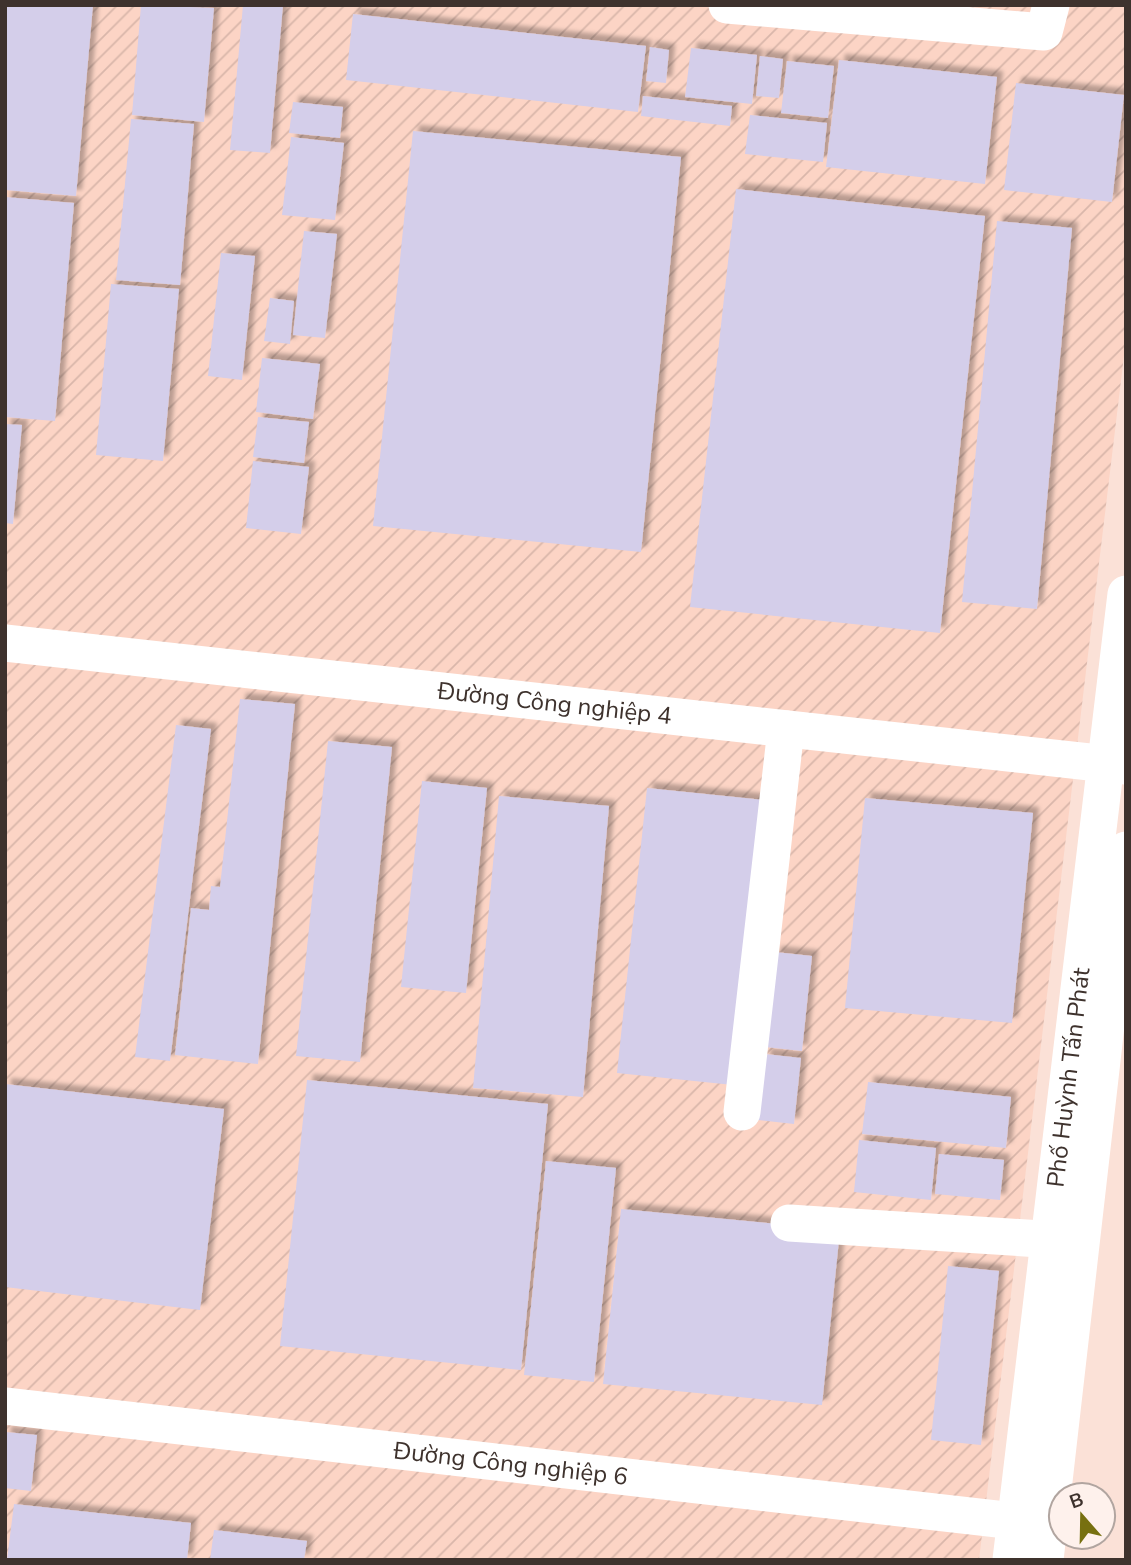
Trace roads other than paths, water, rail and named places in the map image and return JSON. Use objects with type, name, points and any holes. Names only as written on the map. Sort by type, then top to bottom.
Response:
[{"type":"street","points":[[727,5],[1044,32],[1051,5]]},
{"type":"street","name":"Phố Huỳnh Tấn Phát","points":[[1011,1560],[1037,1535],[1065,1240],[1116,765],[1126,594]]},
{"type":"street","name":"Đường Công nghiệp 4","points":[[5,643],[1116,765]]},
{"type":"street","points":[[742,1112],[786,729]]},
{"type":"street","name":"Phố Huỳnh Tấn Phát","points":[[1065,1240],[1126,850]]},
{"type":"street","points":[[789,1223],[1065,1240]]},
{"type":"street","name":"Đường Công nghiệp 6","points":[[5,1406],[1037,1535]]}]
